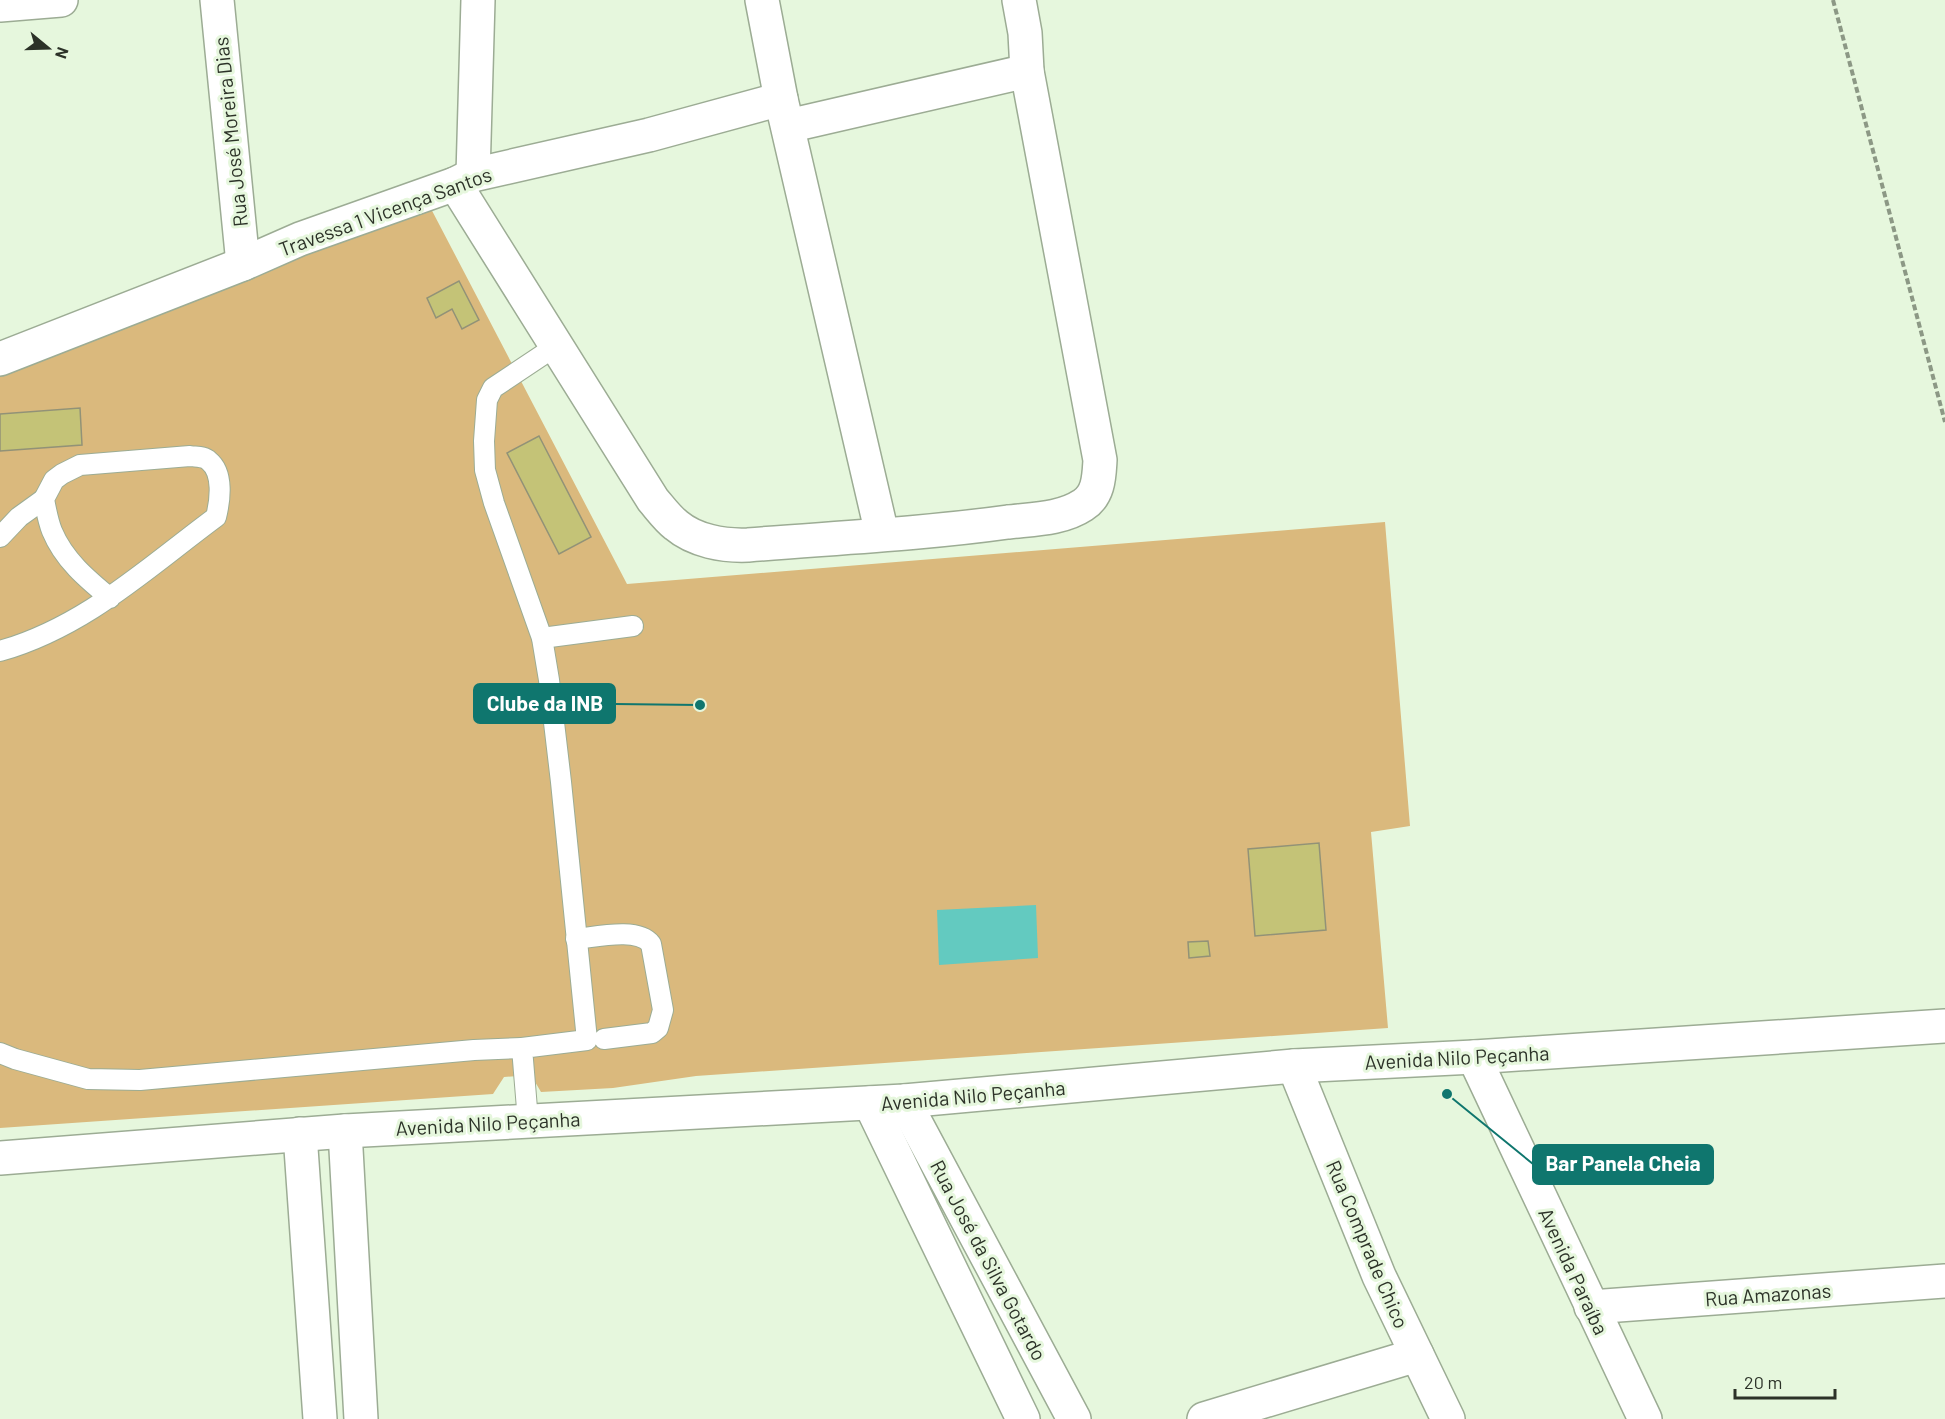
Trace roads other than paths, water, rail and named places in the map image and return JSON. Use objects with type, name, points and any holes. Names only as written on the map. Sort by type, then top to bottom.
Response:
[{"type":"street","points":[[0,5],[60,0]]},
{"type":"street","name":"Rua José Moreira Dias","points":[[217,0],[243,264]]},
{"type":"street","points":[[478,0],[464,180],[556,346],[653,500],[676,525],[697,537],[726,546],[970,528],[1066,515],[1085,504],[1095,494],[1100,460],[1027,72],[1025,33],[1019,0]]},
{"type":"street","points":[[762,0],[785,112],[882,534]]},
{"type":"street","name":"Travessa 1 Vicença Santos","points":[[0,360],[243,264],[300,239],[464,180],[650,135],[1027,72]]},
{"type":"street","name":"Avenida Nilo Peçanha","points":[[0,1158],[345,1131],[904,1101],[1294,1066],[1474,1057],[1945,1026]]},
{"type":"street","name":"Avenida Paraíba","points":[[1474,1057],[1645,1419]]},
{"type":"street","name":"Rua Comprade Chico","points":[[1294,1066],[1379,1276],[1448,1419]]},
{"type":"street","name":"Rua José da Silva Gotardo","points":[[904,1101],[1074,1419]]},
{"type":"street","name":"Rua José da Silva Gotardo","points":[[870,1103],[1023,1419]]},
{"type":"street","points":[[345,1131],[361,1419]]},
{"type":"street","points":[[300,1134],[320,1419]]},
{"type":"street","name":"Rua Amazonas","points":[[1591,1307],[1945,1281]]},
{"type":"street","points":[[1204,1419],[1417,1355]]},
{"type":"lane","points":[[0,1053],[88,1079],[140,1080],[474,1050],[522,1048],[587,1040],[561,782],[542,638],[494,503],[485,470],[484,441],[487,400],[493,388],[556,346]]},
{"type":"lane","points":[[0,537],[19,517],[44,499],[54,480],[80,465],[190,456],[203,458],[210,461],[220,489],[216,517],[110,598],[80,618],[48,634],[0,651]]},
{"type":"lane","points":[[44,499],[51,530],[60,548],[71,563],[110,598]]},
{"type":"lane","points":[[542,638],[633,626]]},
{"type":"lane","points":[[576,939],[634,934],[647,939],[651,944],[663,1010],[658,1028],[651,1033],[604,1039]]},
{"type":"lane","points":[[522,1048],[528,1121]]},
{"type":"water","points":[[1036,905],[1038,958],[939,965],[937,910]]},
{"type":"place","name":"Clube da INB","points":[[700,705]]},
{"type":"place","name":"Bar Panela Cheia","points":[[1447,1094]]}]
